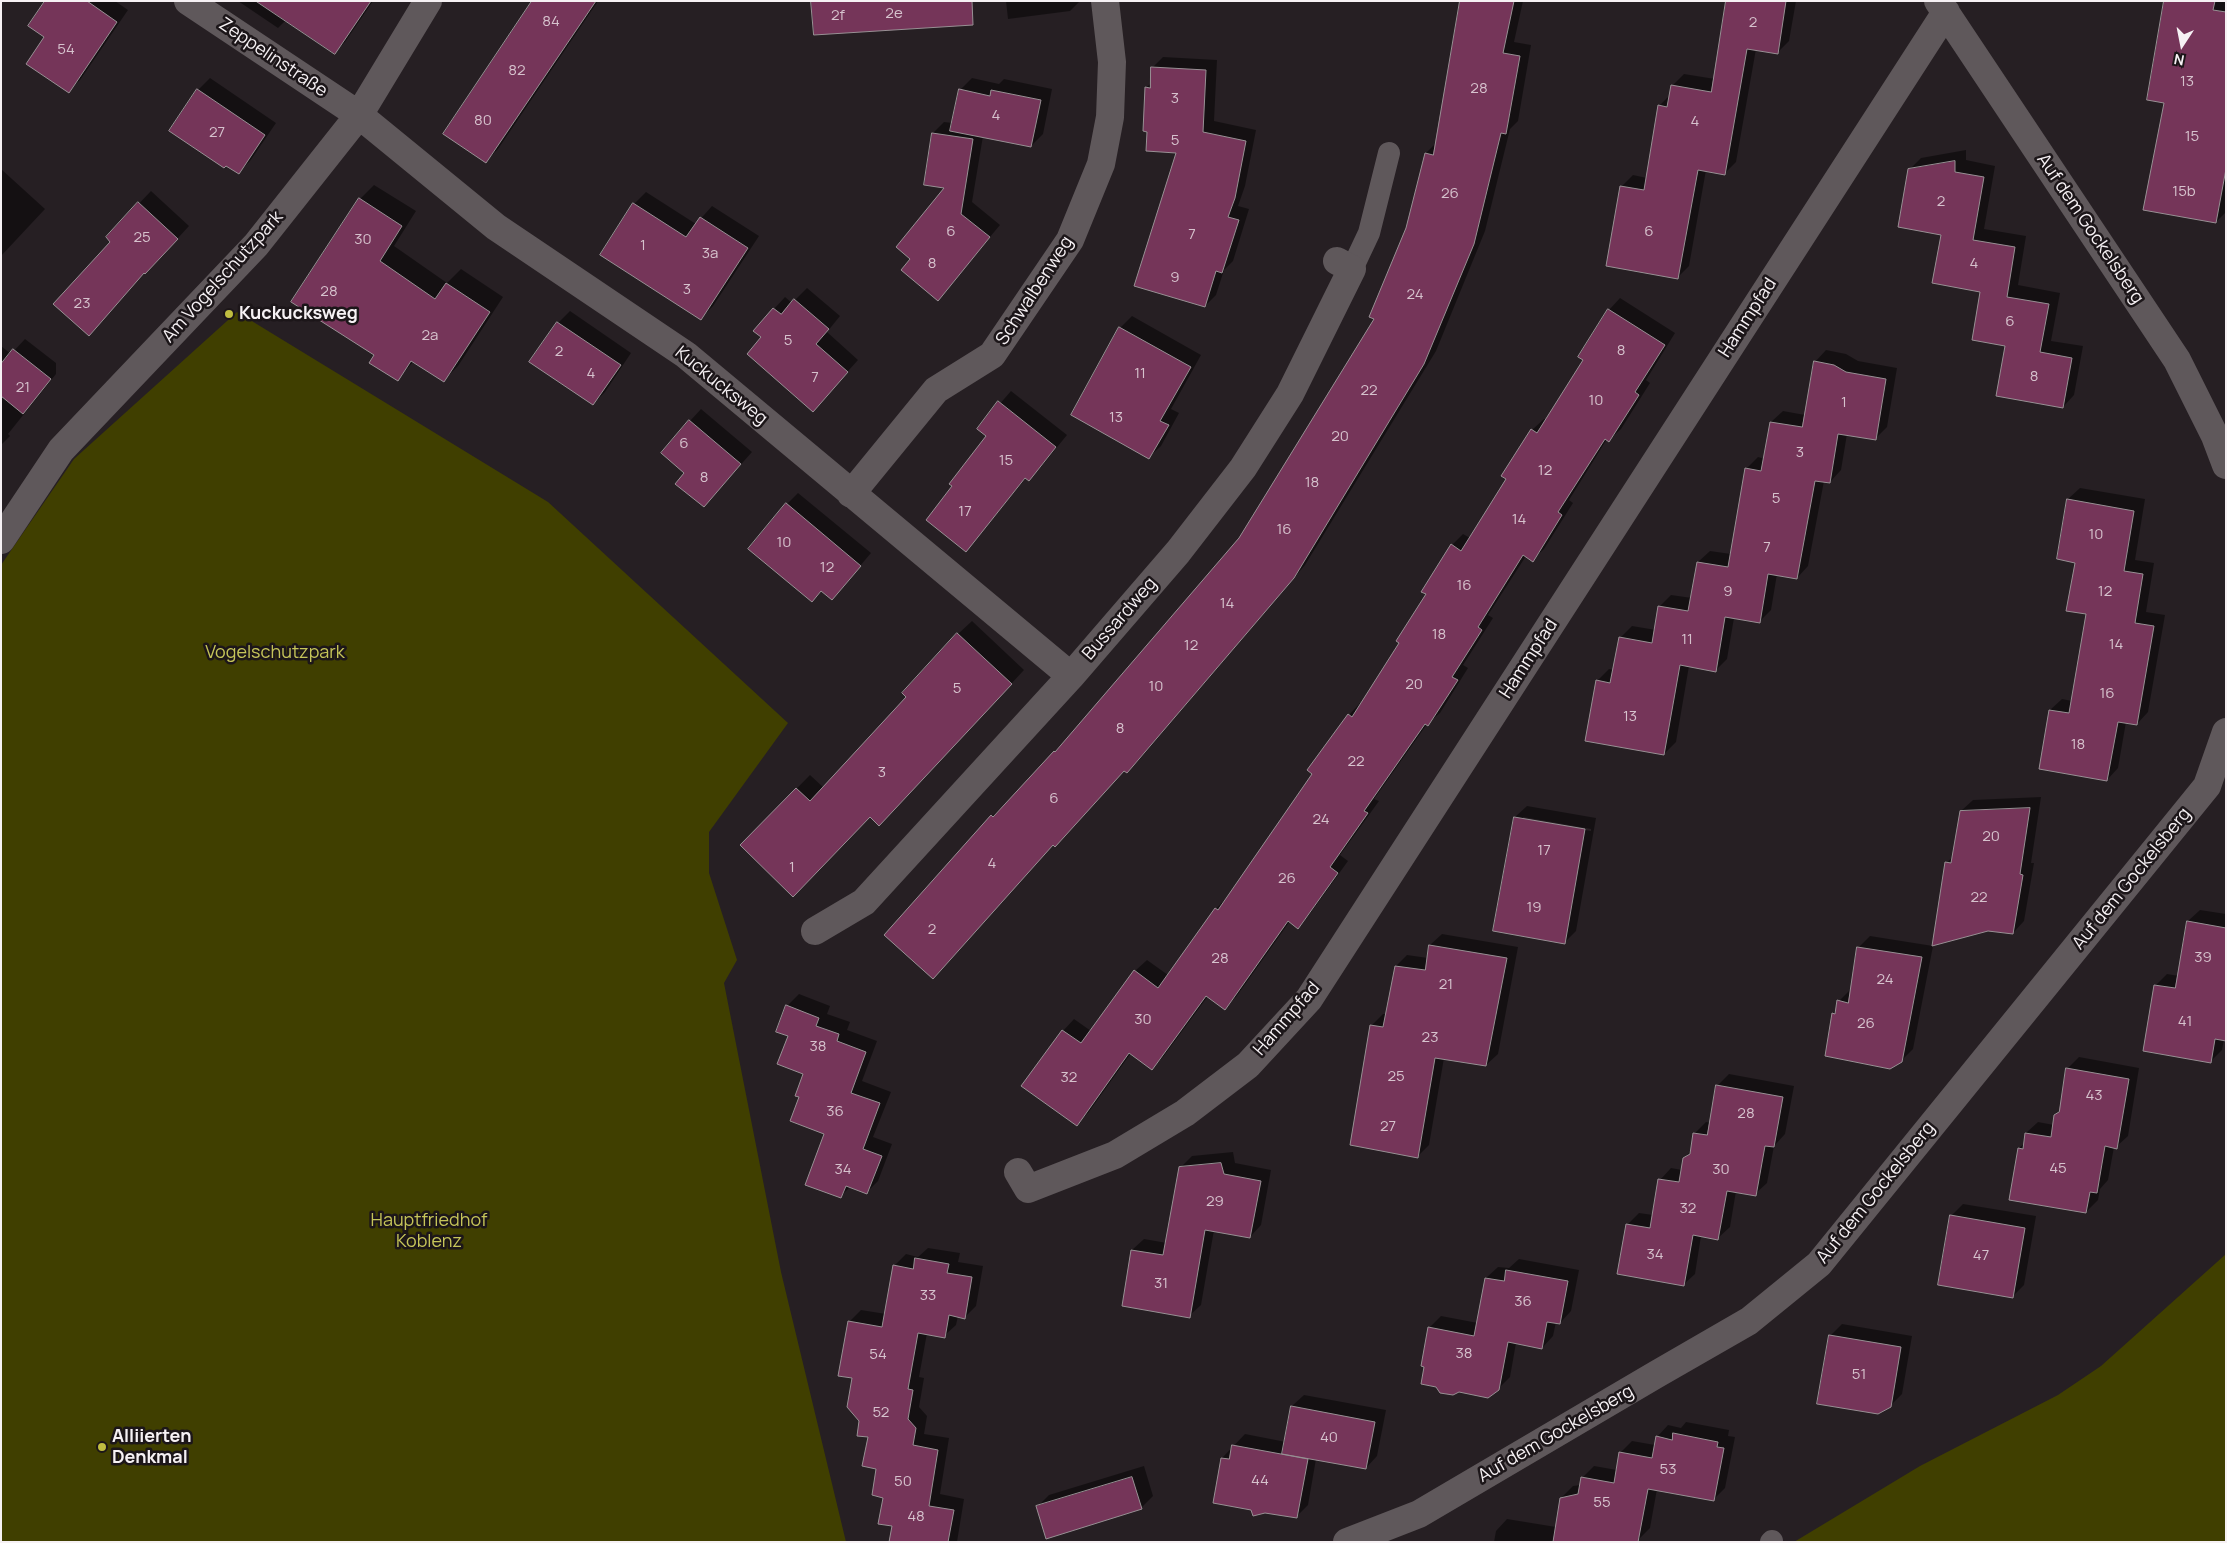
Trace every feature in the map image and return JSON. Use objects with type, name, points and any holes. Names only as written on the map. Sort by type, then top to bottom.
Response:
[{"type":"street","name":"Zeppelinstraße","points":[[188,1],[359,115]]},
{"type":"street","name":"Am Vogelschutzpark","points":[[1,540],[61,450],[256,245],[359,115],[428,1]]},
{"type":"street","name":"Schwalbenweg","points":[[851,494],[936,390],[992,355],[1070,240],[1100,164],[1110,117],[1112,62],[1105,1]]},
{"type":"street","name":"Auf dem Gockelsberg","points":[[1942,7],[2178,360],[2215,436],[2226,465]]},
{"type":"street","name":"Hammpfad","points":[[1018,1172],[1028,1189],[1122,1150],[1185,1113],[1248,1065],[1309,999],[1942,7]]},
{"type":"street","name":"Kuckucksweg","points":[[359,115],[496,227],[686,355],[1071,676]]},
{"type":"street","name":"Bussardweg","points":[[815,931],[864,902],[1071,676],[1178,552],[1244,468],[1290,394],[1344,265]]},
{"type":"street","name":"Auf dem Gockelsberg","points":[[1347,1542],[1419,1514],[1748,1320],[1820,1264],[2207,786],[2226,732]]},
{"type":"lane","points":[[1344,265],[1369,233],[1389,153]]},
{"type":"green space","points":[[237,312],[548,502],[788,723],[709,832],[709,873],[737,960],[724,983],[781,1272],[846,1542],[1,1542],[1,565],[74,459]]},
{"type":"green space","points":[[2226,1254],[2226,1542],[1794,1542],[1920,1466],[2058,1395],[2101,1366]]},
{"type":"building","points":[[45,1],[87,1],[117,22],[69,93],[26,64],[44,37],[28,26]]},
{"type":"building","points":[[256,1],[371,1],[335,54]]},
{"type":"building","points":[[532,1],[596,1],[486,163],[443,134]]},
{"type":"building","points":[[811,1],[972,1],[973,25],[814,35]]},
{"type":"building","points":[[1460,1],[1514,1],[1503,53],[1520,56],[1506,134],[1501,133],[1474,244],[1424,364],[1294,578],[1127,773],[1124,771],[1055,847],[1053,845],[933,979],[884,935],[991,815],[993,817],[1055,752],[1239,538],[1374,319],[1369,317],[1406,228],[1425,153],[1433,155]]},
{"type":"building","points":[[1726,1],[1786,1],[1778,54],[1747,49],[1725,175],[1698,170],[1678,279],[1606,266],[1620,186],[1644,190],[1658,105],[1667,107],[1671,85],[1711,92]]},
{"type":"building","points":[[2164,1],[2215,1],[2213,10],[2226,12],[2226,169],[2216,223],[2143,210],[2164,103],[2147,100]]},
{"type":"building","points":[[1151,67],[1206,70],[1203,132],[1246,141],[1235,198],[1228,217],[1239,220],[1222,273],[1216,271],[1205,307],[1134,286],[1176,153],[1146,151],[1147,132],[1143,131],[1145,87],[1150,88]]},
{"type":"building","points":[[197,89],[265,135],[239,174],[226,166],[224,168],[169,131]]},
{"type":"building","points":[[959,89],[990,96],[991,90],[1041,100],[1031,147],[950,131]]},
{"type":"building","points":[[932,133],[973,139],[961,214],[990,237],[938,301],[901,270],[910,259],[896,247],[944,188],[924,185]]},
{"type":"building","points":[[1955,161],[1955,172],[1984,177],[1973,240],[2015,247],[2007,297],[2049,304],[2040,352],[2072,358],[2063,408],[1996,396],[2005,346],[1972,340],[1980,292],[1932,283],[1941,235],[1898,227],[1908,169]]},
{"type":"building","points":[[359,198],[402,226],[380,261],[435,299],[446,283],[490,312],[444,382],[411,361],[398,381],[369,363],[374,355],[291,302]]},
{"type":"building","points":[[138,202],[178,239],[144,273],[89,336],[53,304],[110,242],[106,237]]},
{"type":"building","points":[[633,203],[686,237],[700,217],[748,248],[701,320],[600,255]]},
{"type":"building","points":[[794,299],[829,329],[816,344],[848,372],[813,412],[747,354],[761,337],[753,331],[773,308],[781,314]]},
{"type":"building","points":[[1608,309],[1665,345],[1635,392],[1639,395],[1609,442],[1605,439],[1558,512],[1562,515],[1533,562],[1523,555],[1478,627],[1482,630],[1452,677],[1458,680],[1428,726],[1425,724],[1364,811],[1368,813],[1330,867],[1338,873],[1298,929],[1288,921],[1225,1010],[1206,996],[1152,1070],[1129,1053],[1077,1126],[1021,1086],[1062,1030],[1081,1043],[1134,970],[1158,988],[1215,908],[1218,910],[1312,774],[1307,770],[1348,714],[1352,717],[1399,643],[1396,641],[1426,594],[1421,592],[1451,544],[1461,551],[1506,479],[1501,476],[1531,429],[1537,433],[1583,360],[1578,357]]},
{"type":"building","points":[[557,322],[621,365],[593,405],[529,362]]},
{"type":"building","points":[[1119,327],[1191,367],[1160,421],[1169,425],[1149,459],[1071,415]]},
{"type":"building","points":[[13,349],[51,379],[23,414],[1,396],[1,364]]},
{"type":"building","points":[[1814,361],[1834,365],[1846,372],[1886,379],[1876,440],[1838,434],[1830,483],[1815,481],[1797,579],[1768,574],[1760,623],[1725,617],[1716,672],[1680,665],[1664,755],[1585,741],[1596,680],[1610,683],[1619,637],[1652,643],[1658,606],[1688,611],[1697,562],[1728,567],[1745,468],[1761,471],[1770,422],[1802,427]]},
{"type":"building","points":[[998,401],[1056,447],[1029,481],[1025,478],[966,552],[926,520],[952,486],[949,484],[986,436],[977,429]]},
{"type":"building","points":[[689,420],[741,464],[704,507],[675,484],[684,473],[661,453]]},
{"type":"building","points":[[2067,499],[2134,511],[2124,571],[2143,574],[2135,623],[2154,626],[2137,725],[2118,722],[2107,781],[2039,769],[2049,710],[2069,713],[2086,614],[2066,611],[2075,563],[2057,559]]},
{"type":"building","points":[[786,503],[861,566],[832,600],[821,591],[812,602],[748,549]]},
{"type":"building","points":[[957,633],[1012,684],[879,826],[870,817],[793,897],[740,845],[796,788],[810,801],[906,697],[902,693]]},
{"type":"building","points":[[2030,808],[2020,874],[2023,875],[2013,934],[1988,931],[1932,946],[1945,862],[1951,863],[1960,811]]},
{"type":"building","points":[[1514,817],[1585,829],[1565,944],[1493,931]]},
{"type":"building","points":[[2187,921],[2226,928],[2226,1041],[2215,1039],[2211,1063],[2143,1051],[2154,985],[2175,988]]},
{"type":"building","points":[[1429,945],[1507,958],[1486,1066],[1435,1058],[1418,1158],[1350,1145],[1370,1025],[1383,1027],[1395,966],[1425,970]]},
{"type":"building","points":[[1857,947],[1922,957],[1902,1062],[1890,1069],[1825,1056],[1832,1013],[1835,1014],[1837,1000],[1848,1003]]},
{"type":"building","points":[[786,1005],[819,1018],[816,1026],[839,1034],[837,1041],[866,1052],[851,1093],[880,1103],[863,1149],[882,1156],[867,1194],[846,1186],[841,1198],[805,1185],[824,1134],[790,1121],[799,1097],[795,1096],[803,1074],[777,1064],[788,1036],[776,1032]]},
{"type":"building","points":[[2066,1068],[2129,1079],[2117,1149],[2105,1146],[2097,1193],[2090,1192],[2086,1213],[2009,1200],[2018,1148],[2023,1149],[2025,1133],[2051,1137],[2054,1115],[2059,1112]]},
{"type":"building","points":[[1716,1085],[1783,1097],[1774,1147],[1765,1146],[1756,1196],[1727,1191],[1718,1240],[1693,1235],[1684,1286],[1617,1274],[1626,1224],[1650,1228],[1658,1179],[1679,1182],[1683,1158],[1690,1154],[1693,1133],[1707,1135]]},
{"type":"building","points":[[1221,1163],[1224,1174],[1261,1181],[1250,1238],[1205,1230],[1190,1318],[1122,1306],[1131,1250],[1163,1255],[1179,1167]]},
{"type":"building","points":[[1950,1215],[2025,1228],[2013,1298],[1938,1285]]},
{"type":"building","points":[[915,1258],[949,1264],[947,1273],[972,1277],[965,1319],[949,1315],[945,1338],[918,1333],[908,1389],[913,1390],[908,1419],[916,1428],[913,1445],[938,1450],[929,1506],[954,1510],[948,1542],[889,1542],[892,1526],[878,1524],[883,1498],[872,1495],[876,1469],[862,1466],[868,1437],[857,1436],[859,1421],[847,1407],[852,1378],[838,1376],[848,1321],[882,1327],[893,1265],[913,1269]]},
{"type":"building","points":[[1506,1270],[1568,1281],[1560,1324],[1547,1322],[1542,1349],[1508,1342],[1499,1390],[1488,1398],[1459,1392],[1453,1395],[1440,1393],[1436,1387],[1421,1384],[1424,1367],[1421,1366],[1428,1327],[1474,1336],[1485,1278],[1504,1281]]},
{"type":"building","points":[[1829,1335],[1901,1347],[1891,1407],[1878,1414],[1817,1404]]},
{"type":"building","points":[[1291,1406],[1375,1422],[1366,1469],[1282,1454]]},
{"type":"building","points":[[1673,1433],[1718,1442],[1717,1447],[1724,1448],[1714,1501],[1648,1489],[1638,1542],[1553,1542],[1560,1498],[1578,1494],[1581,1477],[1614,1483],[1619,1452],[1652,1458],[1656,1436],[1672,1440]]},
{"type":"building","points":[[1232,1445],[1308,1459],[1297,1518],[1265,1513],[1253,1516],[1251,1510],[1213,1503],[1221,1458],[1229,1459]]},
{"type":"building","points":[[1132,1477],[1142,1509],[1046,1539],[1036,1506]]},
{"type":"place","name":"Kuckucksweg","points":[[229,314]]},
{"type":"place","name":"Alliierten Denkmal","points":[[102,1447]]},
{"type":"park label","name":"Vogelschutzpark","points":[[275,653]]},
{"type":"park label","name":"Hauptfriedhof Koblenz","points":[[429,1231]]}]
